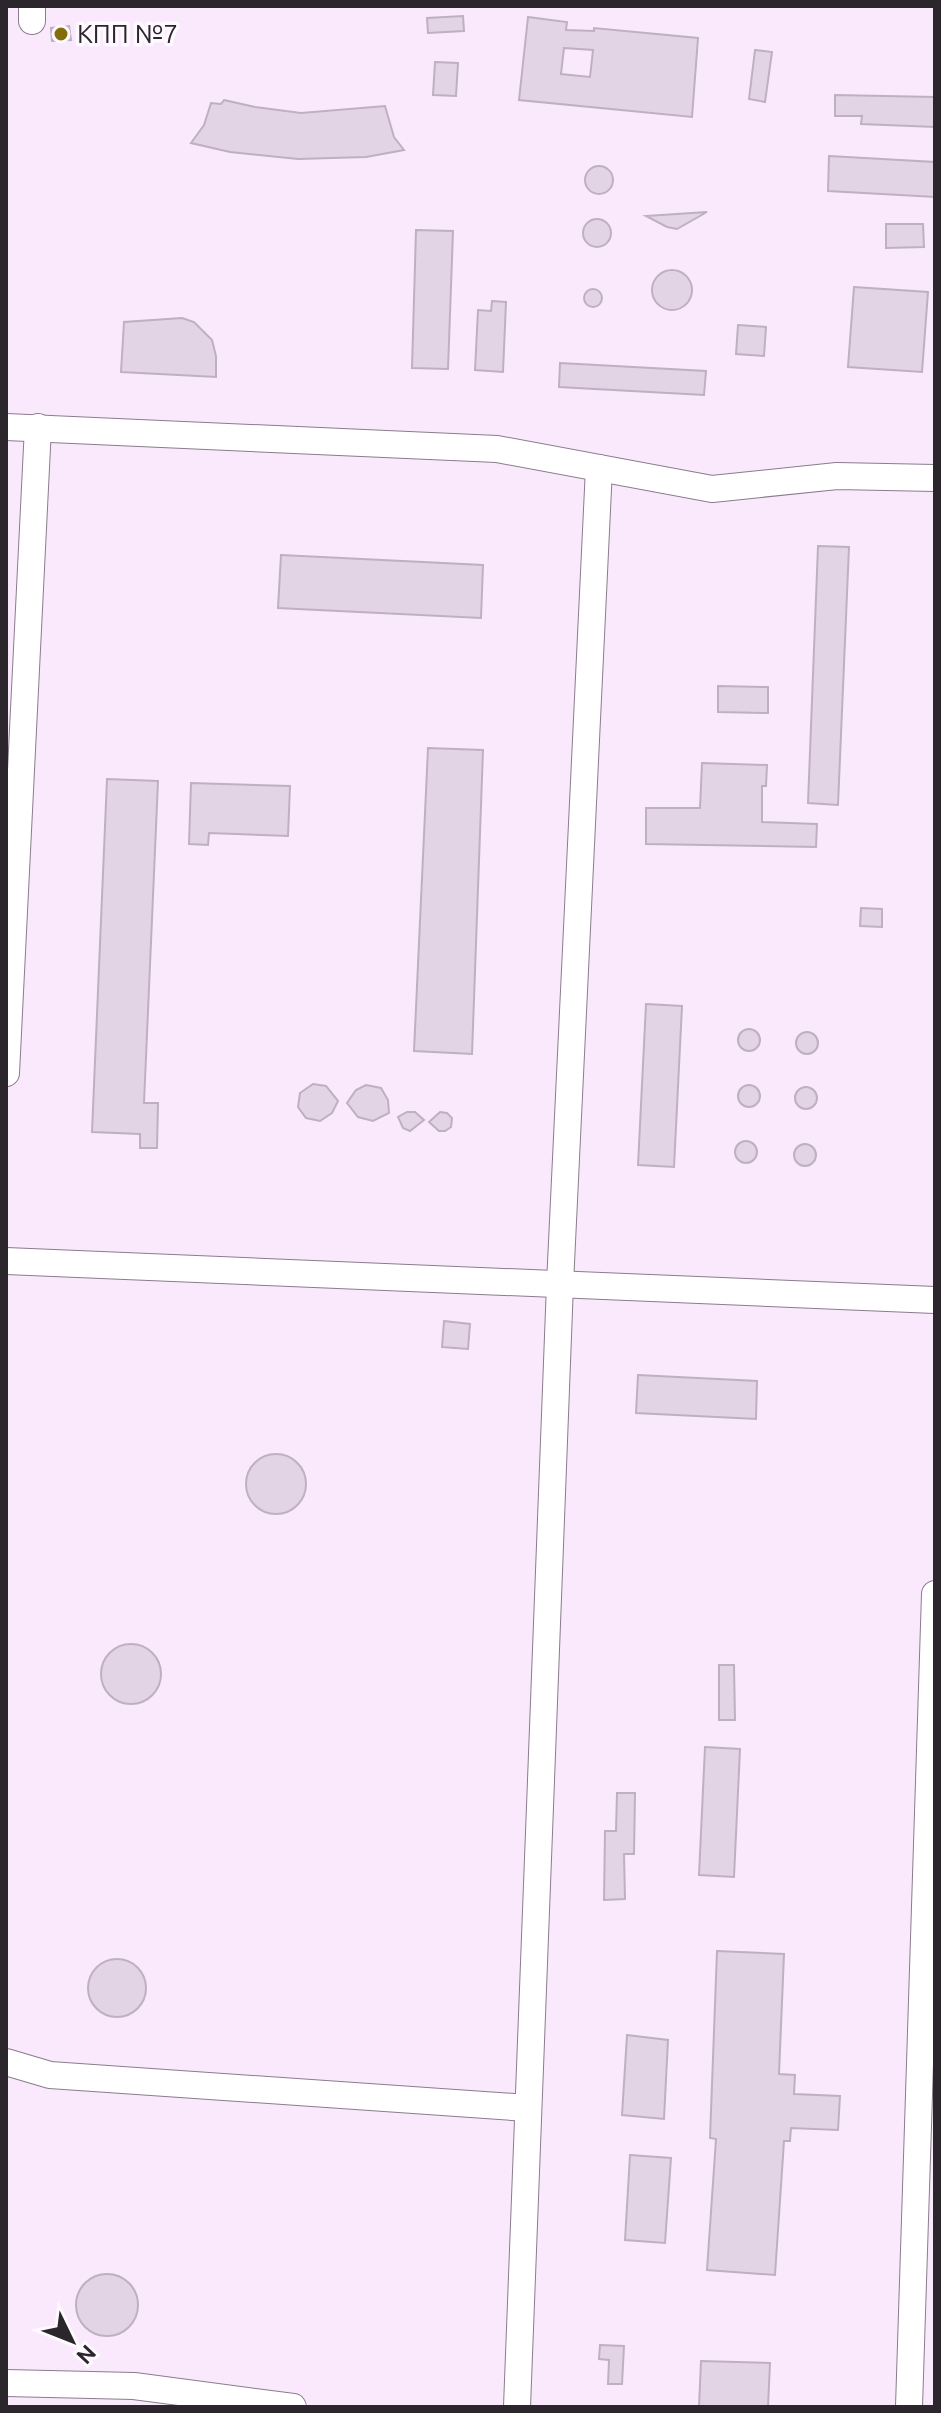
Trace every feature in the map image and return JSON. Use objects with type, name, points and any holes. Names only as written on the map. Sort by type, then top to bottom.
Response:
[{"type":"lane","points":[[6,427],[497,449],[712,489],[837,476],[935,478]]},
{"type":"lane","points":[[6,1073],[38,427]]},
{"type":"lane","points":[[517,2407],[560,1284],[599,468]]},
{"type":"lane","points":[[6,1261],[935,1300]]},
{"type":"lane","points":[[909,2407],[935,1594]]},
{"type":"lane","points":[[6,2062],[50,2075],[528,2108]]},
{"type":"lane","points":[[6,2383],[134,2386],[293,2407]]},
{"type":"shaded area","points":[[6,6],[935,6],[935,2407],[6,2407]]},
{"type":"building","points":[[463,16],[464,31],[428,33],[427,18]]},
{"type":"building","points":[[528,17],[567,22],[566,30],[594,31],[594,28],[698,38],[692,117],[519,100]],"holes":[[[564,48],[593,50],[590,77],[561,74]]]},
{"type":"building","name":"КПП №7","points":[[69,26],[71,40],[52,41],[51,28]]},
{"type":"building","points":[[755,50],[772,52],[765,102],[749,99]]},
{"type":"building","points":[[435,62],[458,63],[456,96],[433,95]]},
{"type":"building","points":[[835,95],[935,97],[935,127],[861,124],[862,116],[835,116]]},
{"type":"building","points":[[224,100],[301,113],[385,106],[394,137],[404,150],[366,157],[298,159],[230,152],[191,143],[204,125],[211,103],[221,104]]},
{"type":"building","points":[[829,156],[935,162],[935,197],[828,191]]},
{"type":"building","points":[[599,166],[609,170],[613,180],[609,190],[599,194],[589,190],[585,180],[589,170]]},
{"type":"building","points":[[707,212],[677,229],[646,216]]},
{"type":"building","points":[[597,219],[607,223],[611,233],[607,243],[597,247],[587,243],[583,233],[587,223]]},
{"type":"building","points":[[886,224],[923,224],[924,247],[886,248]]},
{"type":"building","points":[[416,230],[453,231],[448,369],[412,368]]},
{"type":"building","points":[[672,270],[686,276],[692,290],[686,304],[672,310],[658,304],[652,290],[658,276]]},
{"type":"building","points":[[854,287],[928,292],[922,372],[848,367]]},
{"type":"building","points":[[593,289],[602,298],[593,307],[584,298]]},
{"type":"building","points":[[492,301],[506,302],[503,372],[475,370],[478,310],[491,311]]},
{"type":"building","points":[[182,318],[194,322],[212,340],[216,377],[121,372],[124,322]]},
{"type":"building","points":[[738,325],[766,327],[764,356],[736,354]]},
{"type":"building","points":[[560,363],[706,371],[704,395],[559,387]]},
{"type":"building","points":[[818,546],[849,547],[838,805],[808,803]]},
{"type":"building","points":[[281,555],[483,565],[481,618],[278,608]]},
{"type":"building","points":[[718,686],[768,687],[768,713],[718,712]]},
{"type":"building","points":[[428,748],[483,750],[472,1054],[414,1051]]},
{"type":"building","points":[[702,763],[767,765],[766,786],[762,786],[762,822],[817,824],[816,847],[646,844],[646,808],[700,808]]},
{"type":"building","points":[[107,779],[158,781],[144,1103],[158,1103],[157,1148],[140,1148],[140,1134],[92,1132]]},
{"type":"building","points":[[191,783],[290,786],[288,836],[209,833],[208,845],[189,844]]},
{"type":"building","points":[[861,908],[882,909],[882,927],[860,926]]},
{"type":"building","points":[[646,1004],[682,1006],[674,1167],[638,1165]]},
{"type":"building","points":[[749,1029],[757,1032],[760,1040],[757,1048],[749,1051],[741,1048],[738,1040],[741,1032]]},
{"type":"building","points":[[807,1032],[815,1035],[818,1043],[815,1051],[807,1054],[799,1051],[796,1043],[799,1035]]},
{"type":"building","points":[[313,1084],[326,1086],[338,1101],[332,1113],[320,1121],[306,1118],[298,1107],[300,1093]]},
{"type":"building","points":[[366,1085],[381,1088],[388,1100],[389,1113],[373,1121],[358,1117],[347,1103],[356,1090]]},
{"type":"building","points":[[749,1085],[757,1088],[760,1096],[757,1104],[749,1107],[741,1104],[738,1096],[741,1088]]},
{"type":"building","points":[[806,1087],[814,1090],[817,1098],[814,1106],[806,1109],[798,1106],[795,1098],[798,1090]]},
{"type":"building","points":[[415,1112],[424,1120],[410,1131],[403,1128],[398,1117]]},
{"type":"building","points":[[440,1112],[452,1118],[451,1127],[445,1131],[439,1131],[429,1122]]},
{"type":"building","points":[[746,1141],[754,1144],[757,1152],[754,1160],[746,1163],[738,1160],[735,1152],[738,1144]]},
{"type":"building","points":[[805,1144],[813,1147],[816,1155],[813,1163],[805,1166],[797,1163],[794,1155],[797,1147]]},
{"type":"building","points":[[444,1321],[470,1324],[468,1349],[442,1347]]},
{"type":"building","points":[[638,1375],[757,1381],[756,1419],[636,1413]]},
{"type":"building","points":[[276,1454],[297,1463],[306,1484],[297,1505],[276,1514],[255,1505],[246,1484],[255,1463]]},
{"type":"building","points":[[131,1644],[152,1653],[161,1674],[152,1695],[131,1704],[110,1695],[101,1674],[110,1653]]},
{"type":"building","points":[[719,1665],[734,1665],[735,1720],[719,1720]]},
{"type":"building","points":[[705,1747],[740,1749],[734,1877],[699,1875]]},
{"type":"building","points":[[617,1793],[635,1793],[634,1854],[624,1854],[625,1899],[604,1900],[605,1831],[616,1831]]},
{"type":"building","points":[[717,1951],[784,1954],[779,2074],[795,2075],[794,2094],[840,2096],[838,2130],[791,2128],[790,2141],[784,2141],[775,2275],[707,2270],[716,2139],[710,2138]]},
{"type":"building","points":[[117,1959],[138,1967],[146,1988],[138,2009],[117,2017],[96,2009],[88,1988],[96,1967]]},
{"type":"building","points":[[627,2035],[668,2040],[664,2119],[622,2115]]},
{"type":"building","points":[[630,2155],[671,2158],[665,2243],[625,2240]]},
{"type":"building","points":[[107,2274],[129,2283],[138,2305],[129,2327],[107,2336],[85,2327],[76,2305],[85,2283]]},
{"type":"building","points":[[600,2345],[624,2346],[622,2384],[608,2384],[609,2360],[599,2359]]},
{"type":"building","points":[[701,2361],[770,2363],[768,2407],[699,2407]]},
{"type":"place","name":"КПП №7","points":[[61,34]]}]
